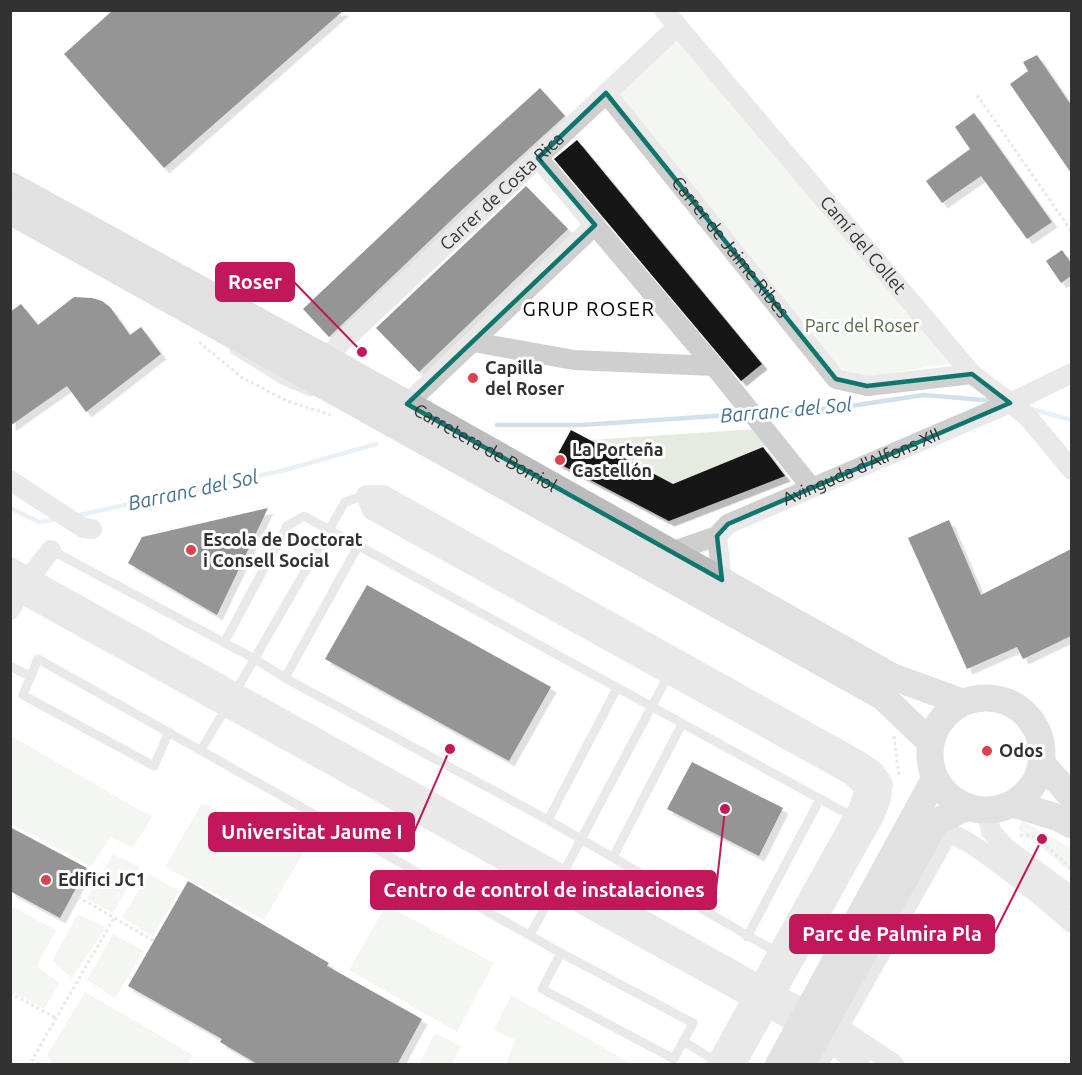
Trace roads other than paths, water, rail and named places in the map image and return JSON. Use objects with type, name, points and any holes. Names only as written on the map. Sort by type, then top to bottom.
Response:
[{"type":"main road","name":"Carretera de Borriol","points":[[10,185],[326,358],[893,677],[962,702]]},
{"type":"main road","name":"Carretera de Borriol","points":[[10,211],[201,329],[339,406],[883,697],[931,743]]},
{"type":"main road","points":[[977,809],[948,796],[935,778],[930,761],[931,743],[942,719],[962,702],[993,697],[1022,709],[1040,734],[1043,765],[1033,788],[1014,804]]},
{"type":"main road","points":[[1043,765],[1071,797]]},
{"type":"main road","points":[[802,1065],[935,778]]},
{"type":"main road","points":[[779,1065],[821,1027],[936,822],[977,809],[1014,804],[1059,818],[1071,825]]},
{"type":"street","name":"Camí del Collet","points":[[664,10],[972,374],[1027,416],[1071,470]]},
{"type":"street","name":"Carrer de Costa Rica","points":[[326,358],[678,26]]},
{"type":"street","name":"Carrer de Jaime Ribes","points":[[606,93],[837,379],[867,386],[972,374]]},
{"type":"street","points":[[538,158],[714,366],[811,487]]},
{"type":"street","points":[[407,404],[595,225]]},
{"type":"street","points":[[473,342],[574,360],[714,366]]},
{"type":"street","points":[[674,363],[698,349]]},
{"type":"street","name":"Avinguda d'Alfons XII","points":[[671,552],[717,536],[728,525],[811,487],[1010,403],[1071,373]]},
{"type":"street","points":[[10,480],[82,528],[92,529]]},
{"type":"street","points":[[366,495],[383,495],[673,666],[858,760],[874,771],[883,784],[880,799],[861,821],[764,996],[723,1064]]},
{"type":"street","points":[[717,536],[722,580]]},
{"type":"street","points":[[10,610],[20,586],[51,550]]},
{"type":"street","points":[[10,567],[20,586],[231,700],[764,996],[894,1065]]},
{"type":"street","points":[[977,809],[1005,847],[1071,897]]},
{"type":"street","points":[[819,1065],[821,1027],[949,834],[958,835],[1052,905],[1071,923]]},
{"type":"street","points":[[821,1027],[860,1065]]},
{"type":"lane","points":[[201,750],[345,502],[366,495]]},
{"type":"lane","points":[[224,643],[287,526],[304,516],[861,821]]},
{"type":"lane","points":[[285,678],[358,546]]},
{"type":"lane","points":[[51,550],[548,820],[785,958]]},
{"type":"lane","points":[[169,732],[154,766],[23,695],[38,659],[169,732],[561,953],[693,1023],[674,1059],[542,989],[561,953]]},
{"type":"lane","points":[[10,666],[31,677]]},
{"type":"lane","points":[[530,935],[673,666]]},
{"type":"lane","points":[[548,820],[617,688]]},
{"type":"lane","points":[[613,857],[682,724]]},
{"type":"lane","points":[[747,937],[820,799]]},
{"type":"lane","points":[[683,1041],[723,1064]]},
{"type":"waterway","name":"Barranc del Sol","points":[[760,413],[837,408],[924,395],[996,401]]},
{"type":"waterway","name":"Barranc del Sol","points":[[1031,409],[1072,420]]},
{"type":"waterway","name":"Barranc del Sol","points":[[497,425],[581,425],[746,414]]},
{"type":"waterway","name":"Barranc del Sol","points":[[75,516],[285,470],[376,444]]},
{"type":"waterway","name":"Barranc del Sol","points":[[10,508],[39,522],[58,519]]},
{"type":"place","name":"Roser","points":[[362,352]]},
{"type":"place","name":"Capilla del Roser","points":[[473,378]]},
{"type":"place","name":"La Porteña Castellón","points":[[560,460]]},
{"type":"place","name":"Escola de Doctorat i Consell Social","points":[[191,550]]},
{"type":"place","name":"Universitat Jaume I","points":[[450,749]]},
{"type":"place","name":"Odos","points":[[987,751]]},
{"type":"place","name":"Centro de control de instalaciones","points":[[725,809]]},
{"type":"place","name":"Parc de Palmira Pla","points":[[1042,839]]},
{"type":"place","name":"Edifici JC1","points":[[46,880]]},
{"type":"district","name":"GRUP ROSER","points":[[589,309]]},
{"type":"park label","name":"Parc del Roser","points":[[862,326]]}]
